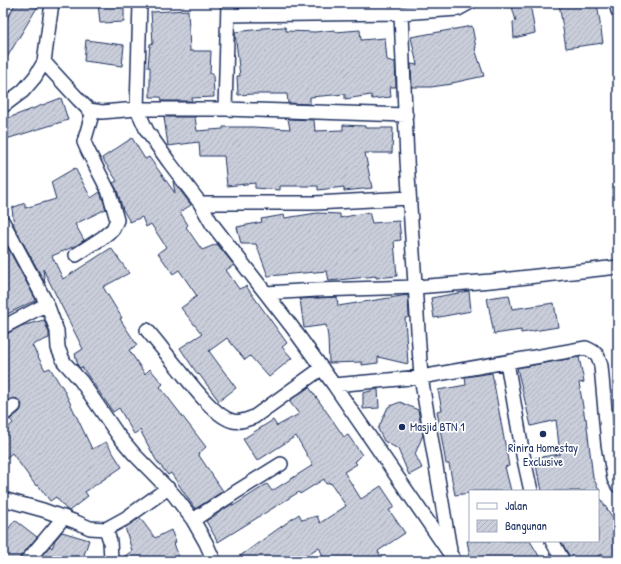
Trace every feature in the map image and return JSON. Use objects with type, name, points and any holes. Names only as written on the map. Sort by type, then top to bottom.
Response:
[{"type":"street","points":[[3,106],[23,91],[35,77],[44,62],[52,3]]},
{"type":"street","points":[[140,3],[137,109],[147,131],[200,203],[212,224],[322,368],[453,558]]},
{"type":"street","points":[[225,110],[228,9],[401,13],[458,9],[469,3]]},
{"type":"street","points":[[616,3],[618,12]]},
{"type":"street","points":[[401,13],[420,377],[453,558]]},
{"type":"street","points":[[44,62],[79,100],[89,110],[93,111],[102,112],[137,109],[225,110],[406,115]]},
{"type":"street","points":[[76,255],[113,229],[117,220],[109,192],[84,142],[93,111]]},
{"type":"street","points":[[200,203],[314,203],[410,198]]},
{"type":"street","points":[[3,222],[47,304],[58,331],[58,348],[64,362],[81,381],[118,435],[134,454],[168,488],[193,520],[214,561]]},
{"type":"street","points":[[266,293],[416,287],[491,281],[618,267]]},
{"type":"street","points":[[3,327],[47,304]]},
{"type":"street","points":[[147,330],[203,398],[225,418],[234,422],[254,417],[322,368]]},
{"type":"street","points":[[334,385],[420,377],[586,348],[598,356],[601,366],[608,444],[617,481]]},
{"type":"street","points":[[507,362],[523,455],[531,490]]},
{"type":"street","points":[[3,415],[14,406]]},
{"type":"street","points":[[193,520],[281,464]]},
{"type":"street","points":[[3,499],[64,517],[90,528],[106,528],[126,518],[168,488]]},
{"type":"street","points":[[27,561],[64,517]]},
{"type":"street","points":[[106,528],[110,541],[110,561]]},
{"type":"street","points":[[553,542],[563,561]]},
{"type":"building","points":[[16,3],[29,3],[38,6],[3,64],[3,26]]},
{"type":"building","points":[[98,3],[124,3],[124,22],[100,23]]},
{"type":"building","points":[[511,3],[530,3],[535,33],[514,38],[513,22],[516,21]]},
{"type":"building","points":[[559,3],[597,3],[603,43],[566,48]]},
{"type":"building","points":[[188,10],[190,51],[211,51],[210,74],[213,74],[214,97],[192,98],[192,101],[162,101],[161,97],[150,97],[150,67],[148,67],[150,44],[153,43],[151,12]]},
{"type":"building","points":[[472,26],[475,49],[484,76],[452,84],[431,87],[412,87],[411,64],[417,65],[411,37]]},
{"type":"building","points":[[285,27],[286,31],[315,32],[335,30],[335,32],[360,30],[361,40],[385,38],[387,60],[395,62],[396,87],[390,87],[391,97],[372,99],[371,95],[345,99],[345,94],[310,97],[310,104],[288,103],[287,94],[238,95],[237,76],[240,76],[235,32],[262,28]]},
{"type":"building","points":[[86,40],[124,45],[122,66],[84,61]]},
{"type":"building","points":[[61,98],[68,120],[3,140],[3,120]]},
{"type":"building","points":[[164,117],[195,117],[197,131],[223,129],[223,127],[290,129],[288,119],[314,120],[315,131],[343,130],[343,125],[365,126],[365,128],[393,128],[392,153],[365,153],[372,188],[344,191],[344,187],[318,190],[318,186],[280,186],[280,190],[255,188],[255,183],[227,186],[224,156],[200,156],[199,142],[168,146]]},
{"type":"building","points":[[132,138],[145,159],[149,157],[175,193],[173,181],[191,205],[180,212],[188,225],[186,227],[202,250],[217,244],[234,265],[226,270],[239,289],[246,286],[287,343],[282,347],[292,358],[269,377],[250,356],[245,360],[227,338],[209,351],[236,388],[219,401],[199,374],[198,375],[180,348],[202,334],[181,308],[197,296],[179,270],[173,274],[158,253],[166,247],[151,224],[146,227],[142,217],[130,222],[123,210],[117,190],[113,183],[117,181],[102,158]]},
{"type":"building","points":[[75,168],[91,198],[100,192],[106,209],[75,224],[84,240],[77,245],[52,256],[63,279],[111,248],[129,273],[103,287],[122,318],[120,319],[137,345],[129,350],[145,374],[150,369],[163,384],[160,387],[206,447],[198,454],[223,491],[195,509],[171,473],[168,475],[156,460],[140,430],[134,434],[119,408],[113,412],[82,367],[80,368],[78,366],[75,354],[83,349],[43,269],[45,283],[14,226],[12,208],[25,203],[25,208],[56,199],[51,182]]},
{"type":"building","points":[[369,212],[372,223],[399,221],[401,240],[394,241],[397,276],[376,278],[376,276],[329,281],[327,271],[268,276],[256,244],[241,244],[237,227],[262,222],[261,219],[284,215],[285,218],[317,213],[340,214],[340,218]]},
{"type":"building","points":[[3,239],[36,300],[3,316]]},
{"type":"building","points":[[469,291],[471,311],[434,318],[431,298]]},
{"type":"building","points":[[408,295],[409,317],[405,318],[408,364],[378,357],[378,363],[362,365],[362,362],[329,363],[326,325],[304,328],[300,299],[337,297],[338,306]]},
{"type":"building","points":[[509,295],[512,309],[554,303],[558,327],[521,333],[521,330],[494,334],[487,298]]},
{"type":"building","points":[[44,320],[49,333],[49,338],[32,345],[45,370],[50,368],[62,386],[92,449],[106,442],[122,467],[85,492],[88,496],[69,511],[56,497],[50,501],[38,485],[36,486],[12,453],[3,461],[3,432],[13,423],[10,419],[19,412],[22,405],[20,401],[13,398],[3,405],[3,335],[21,326]]},
{"type":"building","points":[[579,357],[584,382],[579,383],[585,419],[586,418],[593,478],[600,491],[542,490],[535,458],[560,454],[556,420],[531,426],[517,368]]},
{"type":"building","points":[[492,373],[509,466],[505,467],[511,490],[469,490],[469,493],[455,495],[449,464],[446,464],[437,411],[442,410],[438,390],[466,385],[465,377]]},
{"type":"building","points":[[309,387],[344,437],[348,435],[362,455],[355,462],[357,464],[344,472],[361,499],[381,486],[395,507],[389,510],[405,533],[378,551],[383,561],[325,561],[319,547],[298,561],[233,561],[299,514],[302,520],[317,516],[320,523],[346,506],[331,483],[330,484],[329,482],[326,484],[324,479],[300,494],[299,492],[218,542],[206,521],[267,484],[272,491],[313,465],[296,436],[257,461],[243,439],[273,420],[277,426],[299,414],[289,401]]},
{"type":"building","points":[[378,389],[379,408],[363,409],[363,393]]},
{"type":"building","name":"Masjid BTN 1","points":[[400,402],[418,410],[423,435],[415,454],[422,468],[409,475],[398,449],[384,441],[378,429],[388,407]]},
{"type":"building","points":[[599,497],[618,526],[618,554],[606,561],[602,554],[589,561],[572,561],[562,542],[599,542]]},
{"type":"building","points":[[140,518],[155,538],[171,530],[176,542],[174,543],[180,561],[119,561],[132,551],[125,527]]},
{"type":"building","points":[[15,520],[37,537],[21,556],[19,561],[3,561],[3,536]]},
{"type":"building","points":[[62,532],[89,540],[82,561],[37,561],[50,546],[52,548],[55,540]]},
{"type":"building","points":[[467,541],[531,542],[542,561],[471,561]]},
{"type":"place","name":"Masjid BTN 1","points":[[402,427]]},
{"type":"place","name":"Rinira Homestay Exclusive","points":[[543,434]]}]
